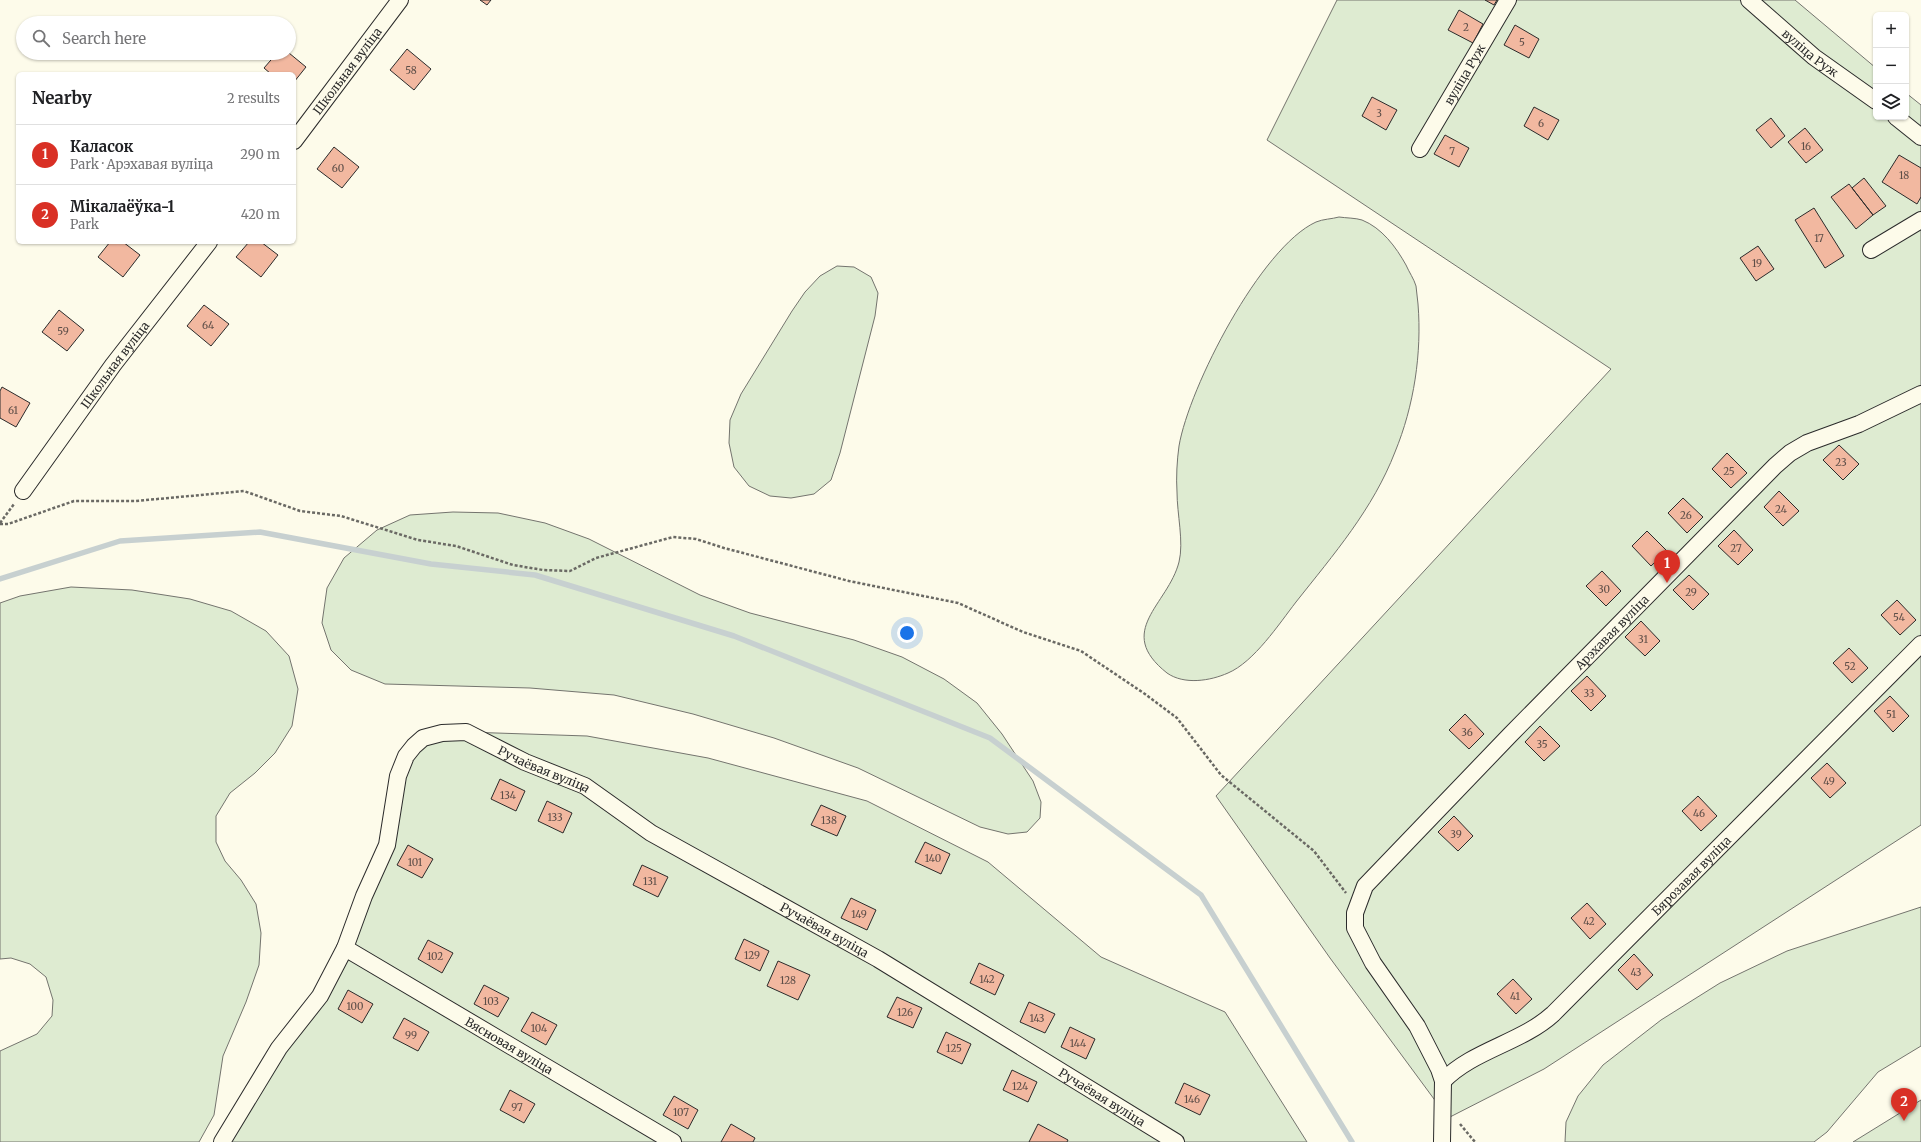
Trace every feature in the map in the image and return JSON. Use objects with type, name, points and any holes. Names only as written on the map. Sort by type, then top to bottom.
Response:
[{"type":"street","name":"Школьная вуліца","points":[[296,138],[400,0]]},
{"type":"street","name":"вуліца Руж","points":[[1420,149],[1508,0]]},
{"type":"street","name":"вуліца Руж","points":[[1749,0],[1814,57],[1873,99]]},
{"type":"street","points":[[1900,120],[1921,137]]},
{"type":"street","points":[[1870,250],[1921,220]]},
{"type":"street","name":"Школьная вуліца","points":[[24,491],[113,365],[207,244]]},
{"type":"street","name":"Арэхавая вуліца","points":[[1443,1081],[1439,1069],[1417,1026],[1373,963],[1354,928],[1356,908],[1365,886],[1636,606],[1775,466],[1790,453],[1807,443],[1859,424],[1921,394]]},
{"type":"street","name":"Бярозавая вуліца","points":[[1443,1081],[1460,1067],[1534,1029],[1553,1014],[1921,644]]},
{"type":"street","name":"Ручаёвая вуліца","points":[[345,948],[364,896],[387,845],[398,776],[406,756],[423,738],[442,733],[466,732],[526,762],[585,786],[651,833],[878,959],[1176,1142]]},
{"type":"street","points":[[222,1142],[279,1048],[320,996],[345,948]]},
{"type":"street","name":"Вясновая вуліца","points":[[345,948],[673,1142]]},
{"type":"street","points":[[1442,1142],[1443,1081]]},
{"type":"path","points":[[0,524],[24,491]]},
{"type":"path","points":[[0,524],[8,524],[74,502],[136,501],[244,491],[300,511],[341,516],[418,540],[456,546],[513,565],[543,570],[570,571],[596,558],[673,537],[696,538],[724,548],[848,581],[958,603],[1023,632],[1080,651],[1145,694],[1172,714],[1177,718],[1221,775],[1314,851],[1356,908]]},
{"type":"green space","points":[[1337,0],[1795,0],[1873,65],[1873,120],[1909,120],[1909,95],[1921,105],[1921,825],[1544,1069],[1448,1118],[1330,958],[1216,796],[1611,369],[1267,140]]},
{"type":"green space","points":[[1339,217],[1362,220],[1369,223],[1382,233],[1402,258],[1416,286],[1419,341],[1412,398],[1402,434],[1376,493],[1352,530],[1256,652],[1238,668],[1221,676],[1205,680],[1189,680],[1174,677],[1167,673],[1152,658],[1145,644],[1145,631],[1149,618],[1173,577],[1179,562],[1181,546],[1177,501],[1177,469],[1179,446],[1186,420],[1212,356],[1251,288],[1273,259],[1295,236],[1316,222]]},
{"type":"green space","points":[[837,266],[854,267],[871,277],[878,293],[875,316],[840,453],[831,480],[814,494],[791,498],[770,496],[749,486],[734,467],[729,443],[730,420],[741,394],[805,292],[820,276]]},
{"type":"green space","points":[[453,512],[498,513],[545,523],[589,539],[700,595],[750,613],[854,640],[902,657],[944,679],[977,703],[1002,734],[1033,781],[1041,802],[1040,818],[1027,832],[1008,834],[980,827],[858,768],[774,738],[693,714],[614,695],[530,688],[385,684],[351,670],[331,650],[322,623],[327,588],[344,558],[377,530],[410,515]]},
{"type":"green space","points":[[71,587],[132,590],[190,599],[231,611],[266,631],[289,656],[298,689],[292,726],[275,753],[255,773],[230,793],[216,816],[216,842],[225,861],[241,880],[256,904],[261,933],[259,965],[246,1002],[223,1056],[214,1115],[199,1142],[0,1142],[0,1051],[37,1034],[52,1016],[53,1000],[46,977],[30,964],[11,958],[0,959],[0,603],[20,596]]},
{"type":"green space","points":[[466,732],[587,736],[708,758],[867,801],[988,862],[1101,957],[1225,1012],[1307,1142],[222,1142],[345,948],[414,746]]},
{"type":"green space","points":[[1921,907],[1921,1046],[1878,1072],[1827,1132],[1814,1142],[1565,1142],[1566,1122],[1578,1096],[1603,1065],[1661,1020],[1720,983],[1787,951]]},
{"type":"green space","points":[[1921,1100],[1921,1142],[1853,1142]]},
{"type":"building","points":[[480,0],[491,0],[487,5]]},
{"type":"building","points":[[1485,0],[1497,0],[1494,5]]},
{"type":"building","points":[[1459,10],[1483,24],[1473,43],[1448,30]]},
{"type":"building","points":[[1515,25],[1539,39],[1529,58],[1504,45]]},
{"type":"building","points":[[407,49],[431,69],[414,90],[390,70]]},
{"type":"building","points":[[296,59],[306,67],[296,80],[296,72],[269,72],[264,68],[271,60],[296,60]]},
{"type":"building","points":[[1372,97],[1397,110],[1386,130],[1362,116]]},
{"type":"building","points":[[1534,107],[1559,120],[1548,140],[1524,126]]},
{"type":"building","points":[[1771,118],[1785,136],[1771,148],[1756,130]]},
{"type":"building","points":[[1805,128],[1823,150],[1806,163],[1788,142]]},
{"type":"building","points":[[1445,135],[1469,148],[1459,167],[1434,154]]},
{"type":"building","points":[[334,147],[359,167],[342,188],[317,169]]},
{"type":"building","points":[[1899,155],[1921,168],[1921,197],[1917,204],[1882,182]]},
{"type":"building","points":[[1864,178],[1886,206],[1873,215],[1852,188]]},
{"type":"building","points":[[1849,184],[1873,215],[1856,229],[1831,197]]},
{"type":"building","points":[[1814,208],[1844,256],[1825,268],[1795,220]]},
{"type":"building","points":[[108,244],[126,244],[140,255],[123,277],[98,257]]},
{"type":"building","points":[[247,244],[264,244],[278,255],[261,277],[236,257]]},
{"type":"building","points":[[1758,246],[1774,269],[1756,281],[1740,258]]},
{"type":"building","points":[[204,305],[229,324],[211,346],[187,326]]},
{"type":"building","points":[[59,310],[84,330],[67,351],[42,332]]},
{"type":"building","points":[[2,387],[30,403],[16,427],[0,418],[0,391]]},
{"type":"building","points":[[1839,445],[1859,464],[1843,480],[1823,460]]},
{"type":"building","points":[[1727,453],[1747,473],[1731,488],[1712,469]]},
{"type":"building","points":[[1779,491],[1799,511],[1783,526],[1764,507]]},
{"type":"building","points":[[1683,498],[1703,517],[1687,533],[1668,513]]},
{"type":"building","points":[[1734,530],[1753,550],[1738,565],[1718,546]]},
{"type":"building","points":[[1647,531],[1667,551],[1651,566],[1632,546]]},
{"type":"building","points":[[1602,571],[1621,591],[1606,606],[1586,586]]},
{"type":"building","points":[[1689,575],[1709,594],[1693,610],[1673,590]]},
{"type":"building","points":[[1897,600],[1916,620],[1900,635],[1881,615]]},
{"type":"building","points":[[1641,621],[1660,641],[1645,656],[1625,637]]},
{"type":"building","points":[[1849,648],[1868,668],[1852,683],[1833,663]]},
{"type":"building","points":[[1587,676],[1606,696],[1591,711],[1571,691]]},
{"type":"building","points":[[1890,696],[1909,716],[1893,732],[1874,711]]},
{"type":"building","points":[[1465,714],[1484,734],[1469,749],[1449,730]]},
{"type":"building","points":[[1540,726],[1560,746],[1544,761],[1525,742]]},
{"type":"building","points":[[1827,763],[1846,783],[1830,798],[1811,778]]},
{"type":"building","points":[[500,779],[525,791],[516,811],[491,799]]},
{"type":"building","points":[[1698,796],[1717,816],[1701,831],[1682,811]]},
{"type":"building","points":[[547,801],[572,813],[563,833],[538,821]]},
{"type":"building","points":[[821,805],[846,816],[837,836],[811,825]]},
{"type":"building","points":[[1454,816],[1473,836],[1458,851],[1438,832]]},
{"type":"building","points":[[925,842],[950,854],[941,874],[915,862]]},
{"type":"building","points":[[408,845],[433,859],[422,878],[397,865]]},
{"type":"building","points":[[642,865],[668,877],[658,897],[633,885]]},
{"type":"building","points":[[851,898],[876,910],[867,930],[841,918]]},
{"type":"building","points":[[1587,903],[1606,924],[1590,939],[1571,918]]},
{"type":"building","points":[[744,939],[769,951],[760,971],[735,959]]},
{"type":"building","points":[[428,940],[453,953],[442,973],[418,959]]},
{"type":"building","points":[[1634,954],[1653,975],[1637,990],[1618,970]]},
{"type":"building","points":[[778,961],[810,975],[798,1000],[767,986]]},
{"type":"building","points":[[979,963],[1004,975],[995,995],[970,983]]},
{"type":"building","points":[[1513,979],[1532,999],[1516,1014],[1497,994]]},
{"type":"building","points":[[484,985],[509,998],[498,1017],[474,1004]]},
{"type":"building","points":[[348,990],[373,1004],[362,1023],[338,1009]]},
{"type":"building","points":[[897,997],[922,1008],[913,1028],[887,1017]]},
{"type":"building","points":[[1029,1002],[1055,1014],[1045,1033],[1020,1022]]},
{"type":"building","points":[[532,1012],[557,1025],[546,1045],[521,1031]]},
{"type":"building","points":[[404,1018],[429,1032],[418,1051],[393,1038]]},
{"type":"building","points":[[1070,1027],[1095,1039],[1086,1059],[1061,1047]]},
{"type":"building","points":[[946,1032],[971,1044],[962,1064],[937,1052]]},
{"type":"building","points":[[1012,1070],[1037,1082],[1028,1102],[1003,1090]]},
{"type":"building","points":[[1184,1083],[1210,1095],[1200,1115],[1175,1103]]},
{"type":"building","points":[[510,1090],[535,1104],[524,1123],[500,1110]]},
{"type":"building","points":[[674,1096],[698,1110],[688,1129],[663,1115]]},
{"type":"building","points":[[731,1124],[755,1138],[753,1142],[721,1142]]},
{"type":"building","points":[[1038,1124],[1068,1140],[1067,1142],[1029,1142]]},
{"type":"waterway","points":[[0,579],[120,541],[260,532],[431,564],[535,575],[734,636],[990,738],[1201,895],[1352,1142]]},
{"type":"place","name":"Каласок","points":[[1667,583]]},
{"type":"place","name":"Мікалаёўка-1","points":[[1904,1121]]}]
